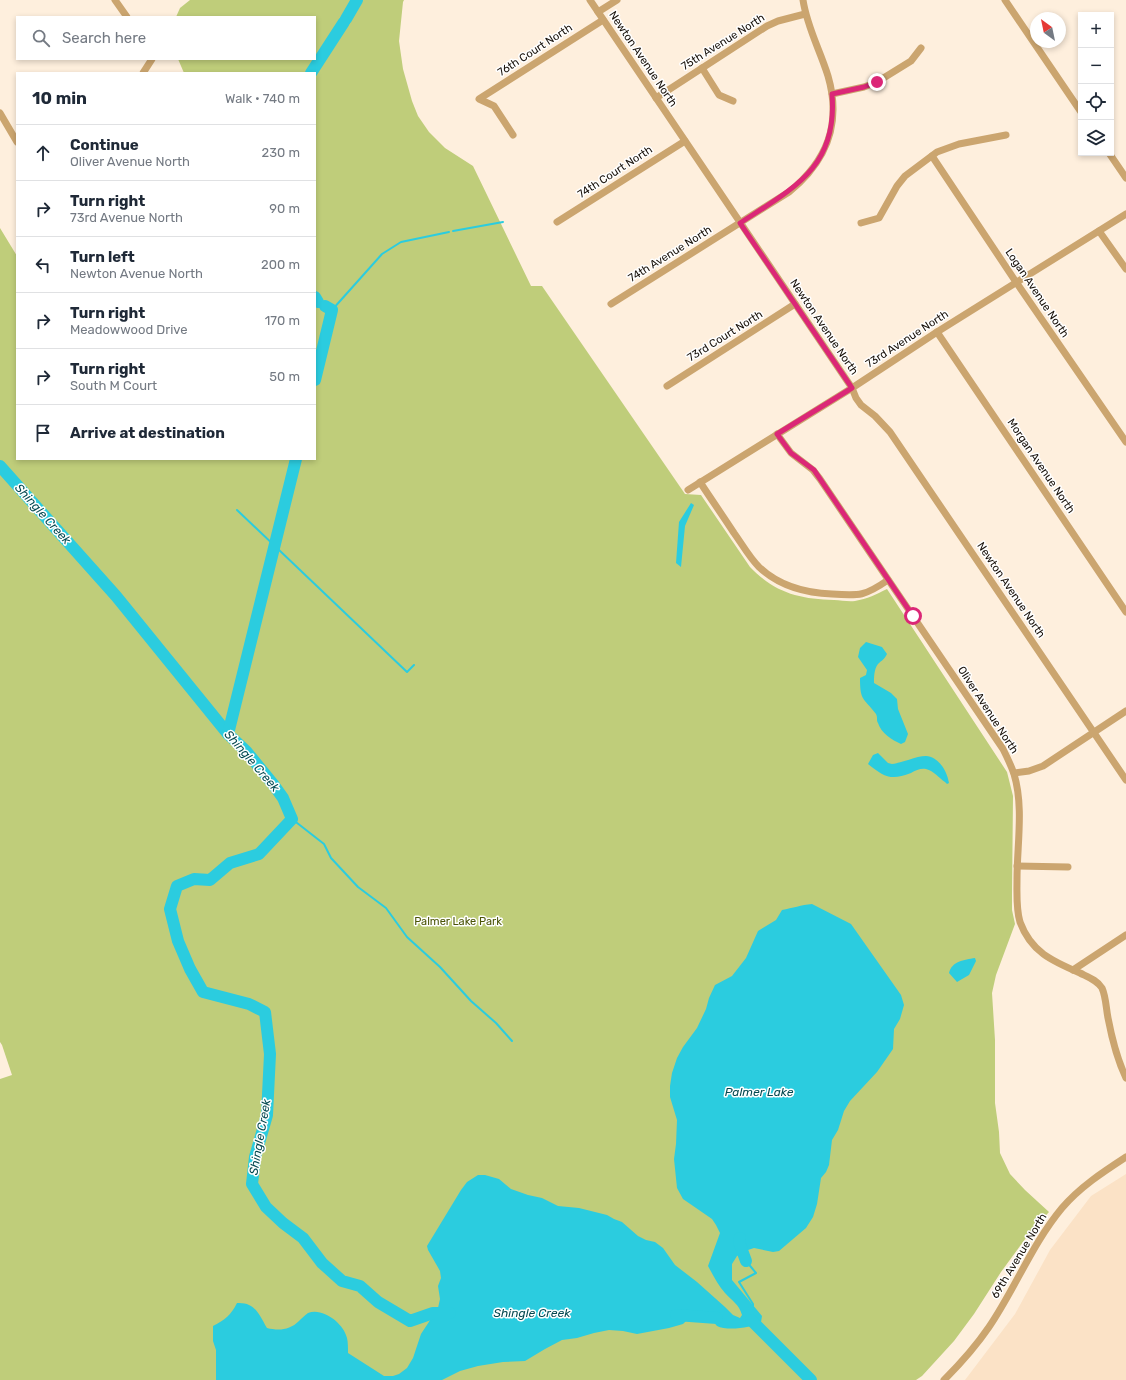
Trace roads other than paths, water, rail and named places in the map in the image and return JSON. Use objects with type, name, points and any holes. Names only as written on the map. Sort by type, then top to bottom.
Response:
[{"type":"street","points":[[115,0],[125,16]]},
{"type":"street","name":"Newton Avenue North","points":[[590,0],[852,388],[861,406],[875,416],[890,432],[1126,780]]},
{"type":"street","points":[[598,12],[616,0]]},
{"type":"street","name":"74th Avenue North","points":[[611,304],[788,192],[802,181],[813,169],[822,155],[832,124],[832,94],[828,75],[805,14],[804,0]]},
{"type":"street","points":[[1005,0],[1078,108]]},
{"type":"street","name":"75th Avenue North","points":[[656,98],[767,26],[778,21],[805,14]]},
{"type":"street","name":"76th Court North","points":[[513,135],[494,106],[479,99],[603,20]]},
{"type":"street","points":[[832,94],[864,87],[877,82],[911,62],[921,48]]},
{"type":"street","points":[[144,72],[151,60]]},
{"type":"street","points":[[702,68],[719,95],[733,101]]},
{"type":"street","points":[[0,113],[16,140]]},
{"type":"street","points":[[862,222],[879,218],[897,186],[905,176],[932,156],[948,147],[1006,135]]},
{"type":"street","name":"74th Court North","points":[[557,222],[685,141]]},
{"type":"street","name":"Logan Avenue North","points":[[932,156],[1016,282],[1126,442]]},
{"type":"street","points":[[1111,156],[1126,178]]},
{"type":"street","name":"73rd Avenue North","points":[[688,490],[1126,214]]},
{"type":"street","points":[[1100,231],[1126,269]]},
{"type":"street","name":"73rd Court North","points":[[667,386],[795,304]]},
{"type":"street","name":"Morgan Avenue North","points":[[937,332],[1126,612]]},
{"type":"street","name":"Oliver Avenue North","points":[[777,434],[791,453],[814,470],[1003,749],[1014,773],[1019,803],[1017,866],[1018,910],[1020,920],[1028,938],[1034,946],[1049,959],[1091,978],[1102,988],[1113,1041],[1121,1068],[1126,1078]]},
{"type":"street","points":[[700,482],[759,567],[787,586],[819,594],[859,595],[868,593],[888,580]]},
{"type":"street","points":[[1014,773],[1029,771],[1043,766],[1126,711]]},
{"type":"street","points":[[1017,866],[1068,867]]},
{"type":"street","points":[[1073,970],[1126,935]]},
{"type":"street","name":"69th Avenue North","points":[[944,1380],[989,1328],[1052,1220],[1088,1183],[1126,1157]]},
{"type":"water","points":[[691,503],[694,505],[685,526],[681,567],[676,563],[679,522]]},
{"type":"water","points":[[866,642],[882,647],[887,654],[877,666],[874,673],[874,683],[891,693],[897,699],[898,709],[908,734],[905,742],[901,744],[884,733],[879,727],[876,714],[863,698],[860,678],[866,675],[867,670],[858,657],[860,648]]},
{"type":"water","points":[[878,753],[888,763],[892,764],[922,756],[931,757],[942,765],[949,783],[947,784],[934,773],[924,769],[898,777],[883,775],[868,764],[873,755]]},
{"type":"water","name":"Palmer Lake","points":[[812,904],[851,924],[901,995],[904,1005],[900,1019],[894,1029],[893,1049],[877,1072],[850,1101],[844,1111],[838,1130],[832,1140],[829,1165],[821,1178],[817,1204],[813,1217],[806,1228],[779,1251],[773,1252],[754,1248],[737,1256],[732,1264],[732,1280],[762,1316],[761,1322],[746,1327],[733,1329],[721,1328],[707,1317],[695,1314],[683,1324],[669,1328],[637,1334],[609,1330],[562,1340],[525,1361],[503,1362],[478,1366],[460,1371],[442,1380],[216,1380],[216,1350],[213,1341],[213,1326],[227,1317],[237,1303],[243,1303],[256,1310],[267,1328],[271,1329],[288,1328],[296,1324],[308,1313],[320,1312],[332,1318],[342,1327],[347,1340],[348,1353],[384,1376],[399,1374],[407,1368],[413,1358],[421,1334],[438,1308],[440,1299],[438,1286],[441,1278],[440,1271],[427,1246],[461,1190],[467,1182],[478,1175],[485,1175],[499,1179],[511,1189],[542,1198],[558,1206],[579,1208],[607,1215],[622,1222],[638,1236],[655,1242],[663,1248],[675,1265],[697,1282],[733,1315],[740,1318],[742,1315],[739,1308],[722,1290],[708,1266],[720,1233],[712,1219],[683,1199],[677,1188],[674,1159],[677,1120],[670,1097],[672,1073],[677,1058],[683,1047],[697,1028],[715,985],[732,976],[746,958],[758,931],[776,920],[782,910]]},
{"type":"water","points":[[975,958],[976,961],[969,975],[957,982],[949,973],[956,964],[963,960]]},
{"type":"waterway","points":[[346,19],[357,0]]},
{"type":"waterway","points":[[312,72],[344,22]]},
{"type":"waterway","points":[[453,231],[503,222]]},
{"type":"waterway","points":[[332,310],[382,254],[401,242],[449,232]]},
{"type":"waterway","points":[[316,376],[332,310],[325,306]]},
{"type":"waterway","points":[[228,734],[296,460]]},
{"type":"waterway","name":"Shingle Creek","points":[[0,466],[116,596],[228,734],[246,751],[283,798],[292,819],[259,854],[230,863],[210,880],[194,879],[177,886],[170,909],[178,941],[190,969],[203,992],[249,1004],[265,1012],[270,1054],[267,1115],[255,1157],[252,1184],[266,1207],[283,1223],[303,1238],[322,1263],[342,1281],[360,1286],[378,1302],[410,1321],[433,1313],[450,1313]]},
{"type":"waterway","points":[[237,510],[407,672],[414,665]]},
{"type":"waterway","points":[[292,819],[324,844],[331,858],[358,887],[386,908],[407,937],[440,967],[471,1001],[496,1023],[512,1041]]},
{"type":"waterway","points":[[740,1238],[739,1242],[746,1261]]},
{"type":"waterway","points":[[746,1261],[756,1273],[739,1282],[753,1304],[753,1307]]},
{"type":"waterway","name":"Shingle Creek","points":[[676,1315],[717,1318]]},
{"type":"waterway","name":"Shingle Creek","points":[[751,1320],[811,1380]]},
{"type":"park label","name":"Palmer Lake Park","points":[[458,921]]}]
